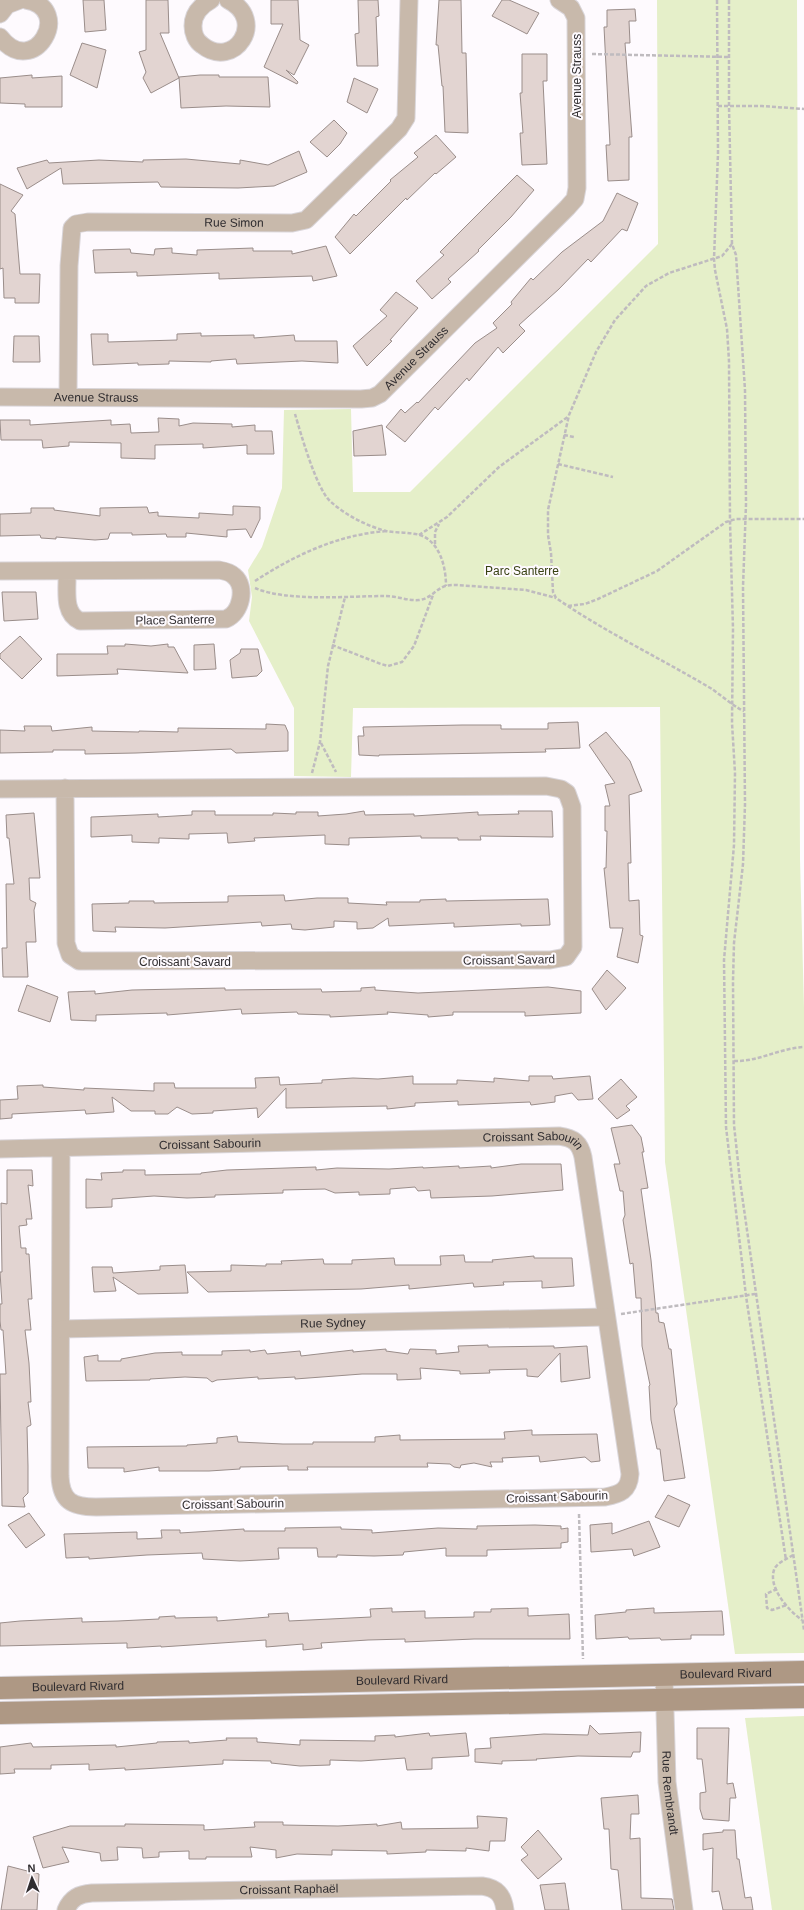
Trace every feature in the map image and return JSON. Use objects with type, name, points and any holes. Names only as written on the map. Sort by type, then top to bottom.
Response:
[{"type":"street","points":[[0,14],[7,5],[20,0]]},
{"type":"street","points":[[0,37],[5,44],[13,49],[21,51],[37,47],[43,42],[49,26],[48,18],[39,5],[26,0]]},
{"type":"street","points":[[211,0],[197,11],[194,19],[195,36],[199,44],[206,49],[215,52],[224,52],[240,44],[247,28],[246,19],[242,11],[236,4],[228,0]]},
{"type":"street","name":"Rue Simon","points":[[68,398],[69,266],[72,228],[76,224],[88,222],[292,223],[306,220],[399,129],[406,118],[409,0]]},
{"type":"street","name":"Avenue Strauss","points":[[0,397],[361,399],[372,398],[380,394],[568,208],[575,199],[577,188],[576,18],[571,8],[558,0]]},
{"type":"street","name":"Place Santerre","points":[[0,571],[219,570],[228,572],[238,580],[240,584],[240,600],[234,613],[226,619],[80,621],[70,615],[68,608],[67,571]]},
{"type":"street","name":"Croissant Savard","points":[[0,789],[65,788],[555,786],[567,793],[572,807],[573,947],[566,957],[550,960],[79,961],[70,955],[66,942],[65,788]]},
{"type":"street","name":"Croissant Sabourin","points":[[0,1149],[569,1137],[581,1148],[612,1316],[630,1474],[626,1489],[621,1493],[605,1497],[104,1507],[84,1507],[76,1505],[63,1495],[60,1487],[61,1148]]},
{"type":"street","name":"Rue Sydney","points":[[61,1329],[612,1316]]},
{"type":"street","name":"Boulevard Rivard","points":[[0,1688],[804,1672]]},
{"type":"street","name":"Rue Rembrandt","points":[[664,1675],[668,1801],[684,1910]]},
{"type":"street","name":"Boulevard Rivard","points":[[0,1713],[804,1697]]},
{"type":"street","name":"Croissant Raphaël","points":[[66,1910],[72,1900],[78,1895],[92,1893],[482,1886],[490,1887],[498,1892],[502,1898],[505,1910]]},
{"type":"path","points":[[717,0],[718,106],[714,259],[728,329],[733,629],[732,703],[735,811],[724,960],[725,1095],[728,1160],[742,1247],[746,1296],[786,1560]]},
{"type":"path","points":[[729,0],[729,106],[732,244],[736,255],[745,390],[745,520],[743,587],[746,760],[744,848],[734,957],[734,1125],[755,1294],[804,1630]]},
{"type":"path","points":[[587,54],[729,57]]},
{"type":"path","points":[[718,106],[804,110]]},
{"type":"path","points":[[556,598],[553,592],[548,521],[564,435],[570,415],[596,352],[614,320],[625,306],[646,286],[657,279],[682,268],[714,259],[726,252],[732,244]]},
{"type":"path","points":[[294,410],[316,478],[324,495],[335,506],[374,528],[419,535],[435,545]]},
{"type":"path","points":[[419,535],[439,524],[492,472],[570,415]]},
{"type":"path","points":[[564,435],[574,437]]},
{"type":"path","points":[[558,464],[613,477]]},
{"type":"path","points":[[567,606],[585,604],[598,600],[657,571],[713,529],[730,520],[804,520]]},
{"type":"path","points":[[439,524],[435,532],[435,545],[444,569],[446,586]]},
{"type":"path","points":[[388,531],[363,534],[331,543],[297,556],[251,584],[263,591],[301,596],[387,596],[417,600],[426,599],[446,586],[526,590],[556,598],[744,711]]},
{"type":"path","points":[[332,645],[388,666],[402,662],[414,646],[433,595]]},
{"type":"path","points":[[310,776],[320,742],[324,691],[332,645],[345,597]]},
{"type":"path","points":[[320,742],[338,777]]},
{"type":"path","points":[[734,1061],[743,1061],[790,1048],[804,1047]]},
{"type":"path","points":[[612,1316],[755,1294]]},
{"type":"path","points":[[579,1507],[583,1659]]},
{"type":"path","points":[[793,1555],[777,1565],[774,1570],[773,1578],[777,1589],[787,1605],[802,1620]]},
{"type":"path","points":[[777,1589],[766,1594],[767,1608],[772,1610],[787,1605]]},
{"type":"green space","name":"Parc Santerre","points":[[657,0],[797,0],[800,859],[804,1008],[804,1653],[735,1654],[665,1162],[660,707],[353,708],[351,777],[294,776],[294,708],[249,621],[252,597],[248,570],[262,547],[282,488],[284,410],[351,409],[353,492],[410,492],[658,244]]},
{"type":"green space","points":[[804,1716],[804,1910],[772,1910],[745,1718]]},
{"type":"building","points":[[83,0],[104,0],[106,30],[85,32]]},
{"type":"building","points":[[146,0],[168,0],[169,33],[160,33],[179,78],[151,93],[143,78],[146,72],[139,52],[146,50]]},
{"type":"building","points":[[271,0],[298,0],[300,40],[309,45],[294,75],[286,70],[298,82],[297,84],[264,67],[283,24],[271,24]]},
{"type":"building","points":[[358,0],[378,0],[379,16],[376,17],[378,66],[357,66],[355,34],[359,33]]},
{"type":"building","points":[[439,0],[461,0],[462,53],[466,53],[468,133],[445,132],[443,86],[438,45],[436,45]]},
{"type":"building","points":[[502,0],[509,0],[539,13],[527,34],[492,16]]},
{"type":"building","points":[[635,9],[636,21],[629,21],[630,43],[625,43],[632,137],[629,137],[629,180],[608,181],[606,145],[610,145],[604,27],[607,27],[607,10]]},
{"type":"building","points":[[82,43],[106,50],[97,88],[70,75]]},
{"type":"building","points":[[522,54],[547,54],[547,81],[543,81],[547,164],[522,165],[520,133],[523,133],[520,93],[522,93]]},
{"type":"building","points":[[32,75],[32,78],[62,76],[62,107],[25,107],[25,104],[0,103],[0,78]]},
{"type":"building","points":[[219,75],[219,77],[268,77],[270,107],[226,106],[181,108],[179,77]]},
{"type":"building","points":[[354,78],[378,89],[367,113],[347,102]]},
{"type":"building","points":[[334,120],[347,133],[340,144],[327,157],[310,142]]},
{"type":"building","points":[[436,135],[456,157],[436,174],[435,173],[407,200],[406,198],[350,254],[335,237],[354,214],[356,216],[391,181],[390,180],[418,157],[414,153]]},
{"type":"building","points":[[299,151],[307,172],[274,186],[238,188],[161,187],[158,182],[63,184],[61,168],[27,189],[17,168],[47,160],[49,163],[99,160],[143,162],[143,160],[186,159],[240,164],[240,160],[268,165]]},
{"type":"building","points":[[517,175],[534,190],[511,217],[478,250],[479,251],[448,279],[451,282],[432,299],[416,281],[444,255],[440,252]]},
{"type":"building","points":[[0,184],[23,195],[11,211],[15,214],[20,274],[40,274],[39,303],[15,303],[15,298],[4,298],[3,268],[0,269]]},
{"type":"building","points":[[617,193],[638,203],[627,231],[622,229],[591,262],[588,259],[559,289],[519,325],[525,331],[503,353],[498,347],[469,381],[467,378],[438,410],[435,407],[405,442],[386,427],[401,409],[405,413],[417,402],[418,403],[475,343],[497,328],[493,323],[512,304],[511,302],[531,278],[533,280],[562,252],[603,221]]},
{"type":"building","points":[[326,246],[337,276],[313,281],[312,276],[219,279],[219,273],[137,276],[137,272],[95,273],[93,250],[130,249],[131,253],[154,255],[155,249],[172,248],[172,253],[197,255],[197,250],[253,248],[253,251],[292,251],[292,254]]},
{"type":"building","points":[[396,292],[418,308],[390,340],[392,341],[367,366],[353,346],[387,316],[380,310]]},
{"type":"building","points":[[201,333],[201,336],[254,335],[254,338],[294,335],[295,341],[337,341],[338,363],[302,361],[237,364],[236,359],[211,362],[169,361],[169,364],[138,365],[138,363],[93,365],[91,334],[108,334],[108,342],[177,340],[177,334]]},
{"type":"building","points":[[14,336],[39,336],[40,362],[13,362]]},
{"type":"building","points":[[158,418],[179,419],[179,426],[193,423],[232,424],[232,427],[255,425],[255,431],[272,431],[274,454],[247,454],[247,445],[203,448],[203,444],[155,445],[155,459],[121,458],[121,443],[69,442],[69,446],[43,448],[42,440],[1,440],[0,420],[30,420],[30,425],[111,420],[111,425],[130,424],[131,433],[159,432]]},
{"type":"building","points":[[382,425],[386,455],[354,456],[353,431]]},
{"type":"building","points":[[233,506],[260,507],[260,519],[251,538],[246,529],[227,530],[227,537],[186,533],[186,537],[167,537],[166,534],[132,535],[132,533],[110,533],[108,539],[95,540],[56,537],[56,539],[41,538],[40,535],[0,536],[0,514],[31,513],[31,508],[54,508],[54,510],[100,516],[100,508],[147,507],[149,513],[158,512],[158,516],[199,518],[199,513],[233,515]]},
{"type":"building","points":[[2,592],[36,592],[38,619],[4,621]]},
{"type":"building","points":[[20,636],[42,659],[22,679],[0,658],[0,654]]},
{"type":"building","points":[[125,644],[151,646],[168,644],[168,647],[174,647],[188,673],[117,669],[118,674],[57,676],[57,654],[108,654],[107,646],[125,646]]},
{"type":"building","points":[[214,644],[216,669],[194,670],[194,645]]},
{"type":"building","points":[[241,649],[258,649],[262,671],[257,676],[232,678],[230,660],[240,653]]},
{"type":"building","points":[[578,722],[580,748],[545,749],[546,752],[379,756],[359,755],[358,736],[364,736],[363,727],[501,725],[501,729],[548,729],[548,723]]},
{"type":"building","points":[[266,724],[285,725],[288,732],[288,751],[236,753],[231,749],[85,754],[85,750],[53,750],[53,752],[0,753],[0,730],[25,731],[24,726],[51,726],[52,731],[92,727],[92,731],[178,732],[178,728],[266,729]]},
{"type":"building","points":[[606,732],[630,761],[642,791],[629,795],[631,863],[628,863],[629,901],[639,900],[640,935],[643,936],[638,963],[617,957],[623,928],[610,928],[604,868],[606,868],[607,831],[605,831],[605,806],[610,806],[605,785],[615,783],[589,745]]},
{"type":"building","points":[[192,811],[215,811],[215,815],[273,815],[273,813],[296,814],[296,812],[318,812],[318,816],[364,811],[365,815],[414,814],[414,816],[478,812],[478,815],[519,814],[518,811],[552,811],[553,837],[480,836],[481,840],[458,840],[458,838],[421,838],[421,836],[349,838],[349,845],[325,844],[325,835],[254,838],[255,841],[228,843],[227,833],[189,834],[189,839],[159,838],[159,843],[132,842],[132,835],[91,837],[91,817],[158,814],[158,817],[192,815]]},
{"type":"building","points":[[34,813],[40,878],[29,878],[30,900],[36,903],[34,910],[36,942],[26,942],[28,977],[3,977],[2,948],[7,948],[6,884],[14,884],[9,838],[7,838],[6,815]]},
{"type":"building","points":[[284,895],[285,901],[317,898],[348,898],[348,903],[387,905],[386,902],[420,902],[420,900],[446,899],[446,901],[548,899],[550,925],[521,926],[521,924],[454,927],[454,923],[389,926],[388,918],[373,928],[357,929],[357,922],[334,921],[334,927],[305,930],[292,929],[291,924],[262,926],[261,922],[165,928],[115,927],[116,932],[93,931],[92,904],[129,903],[129,901],[154,901],[154,903],[228,902],[228,896]]},
{"type":"building","points":[[607,970],[626,988],[606,1010],[592,989]]},
{"type":"building","points":[[27,985],[58,997],[50,1022],[18,1011]]},
{"type":"building","points":[[375,987],[375,990],[418,993],[548,987],[581,991],[581,1013],[525,1016],[525,1012],[453,1012],[453,1015],[428,1017],[428,1015],[387,1012],[388,1014],[330,1017],[330,1015],[298,1014],[297,1012],[242,1014],[241,1009],[167,1015],[167,1013],[96,1015],[96,1021],[71,1020],[68,992],[95,991],[95,994],[132,990],[225,988],[225,990],[321,989],[322,992],[361,991],[361,988]]},
{"type":"building","points":[[413,1076],[413,1084],[457,1084],[457,1080],[494,1082],[494,1078],[529,1081],[529,1076],[552,1076],[553,1079],[590,1076],[593,1099],[578,1100],[572,1093],[555,1096],[555,1102],[531,1105],[530,1102],[458,1105],[458,1101],[415,1103],[415,1106],[387,1109],[387,1106],[286,1108],[286,1088],[258,1118],[257,1108],[192,1114],[177,1107],[168,1114],[155,1114],[155,1111],[131,1111],[112,1097],[114,1112],[86,1114],[85,1110],[12,1114],[12,1118],[0,1119],[0,1100],[18,1099],[17,1086],[43,1085],[43,1087],[84,1090],[84,1088],[154,1091],[154,1083],[174,1083],[175,1088],[256,1088],[255,1078],[279,1077],[280,1085],[322,1083],[322,1080],[353,1078],[378,1079]]},
{"type":"building","points":[[621,1079],[637,1097],[626,1106],[630,1110],[617,1119],[598,1099]]},
{"type":"building","points":[[632,1125],[641,1137],[644,1152],[642,1152],[648,1188],[641,1189],[651,1260],[656,1313],[658,1313],[659,1322],[664,1323],[669,1349],[671,1349],[677,1404],[674,1409],[685,1478],[664,1481],[660,1449],[657,1449],[651,1420],[650,1385],[642,1346],[641,1298],[636,1298],[633,1263],[630,1264],[623,1220],[625,1215],[623,1191],[620,1191],[614,1164],[620,1164],[611,1128]]},
{"type":"building","points":[[521,1164],[561,1164],[563,1190],[492,1196],[431,1198],[430,1190],[418,1191],[415,1187],[390,1189],[390,1194],[359,1195],[359,1192],[335,1193],[325,1189],[283,1190],[283,1193],[215,1195],[215,1197],[187,1198],[154,1196],[112,1199],[112,1207],[86,1208],[86,1179],[102,1180],[101,1173],[123,1172],[123,1170],[145,1170],[145,1175],[201,1174],[227,1170],[316,1167],[316,1170],[337,1168],[389,1169],[459,1166],[459,1168],[491,1166],[491,1168]]},
{"type":"building","points":[[7,1170],[32,1170],[33,1186],[28,1185],[32,1219],[26,1219],[27,1225],[19,1226],[21,1248],[26,1248],[26,1254],[29,1254],[32,1299],[28,1299],[31,1330],[25,1330],[29,1363],[31,1402],[28,1402],[31,1425],[27,1427],[28,1493],[23,1498],[25,1507],[2,1506],[0,1374],[6,1374],[3,1330],[1,1330],[0,1321],[0,1304],[2,1304],[0,1272],[2,1272],[1,1203],[7,1204]]},
{"type":"building","points":[[464,1255],[465,1262],[493,1262],[492,1260],[534,1256],[534,1258],[572,1258],[574,1286],[542,1288],[542,1281],[503,1282],[504,1285],[474,1287],[473,1283],[409,1289],[409,1285],[361,1289],[208,1292],[187,1272],[231,1271],[231,1265],[266,1266],[266,1264],[282,1264],[281,1261],[323,1259],[324,1264],[352,1264],[352,1260],[394,1258],[395,1265],[441,1265],[440,1256]]},
{"type":"building","points":[[185,1265],[188,1293],[138,1294],[113,1277],[116,1291],[94,1292],[92,1267],[112,1267],[113,1273],[160,1270],[160,1266]]},
{"type":"building","points":[[488,1345],[488,1347],[554,1346],[554,1348],[587,1346],[590,1378],[561,1382],[560,1353],[538,1377],[527,1376],[527,1369],[489,1370],[490,1373],[460,1374],[460,1371],[420,1368],[421,1379],[397,1380],[397,1374],[362,1374],[295,1379],[295,1377],[258,1379],[258,1377],[217,1380],[212,1382],[207,1378],[185,1377],[150,1380],[86,1381],[84,1357],[98,1355],[98,1361],[121,1361],[121,1359],[155,1353],[182,1352],[182,1355],[222,1355],[222,1351],[250,1350],[250,1352],[265,1350],[267,1354],[300,1351],[301,1356],[353,1350],[353,1352],[386,1349],[386,1351],[408,1354],[410,1349],[436,1350],[436,1354],[459,1352],[458,1346]]},
{"type":"building","points":[[532,1430],[532,1435],[597,1434],[600,1461],[591,1462],[585,1457],[540,1462],[539,1456],[502,1458],[503,1462],[490,1462],[492,1467],[474,1463],[461,1465],[460,1468],[454,1467],[450,1464],[427,1463],[428,1467],[307,1467],[308,1470],[288,1470],[288,1466],[240,1467],[240,1469],[209,1471],[159,1471],[159,1467],[124,1472],[124,1468],[88,1468],[87,1447],[187,1446],[217,1443],[217,1438],[237,1436],[238,1442],[283,1444],[313,1444],[313,1442],[375,1442],[375,1437],[400,1435],[400,1440],[505,1439],[504,1432]]},
{"type":"building","points":[[668,1495],[690,1505],[679,1527],[655,1517]]},
{"type":"building","points":[[29,1513],[45,1535],[26,1548],[8,1525]]},
{"type":"building","points":[[649,1521],[660,1547],[634,1556],[632,1549],[591,1552],[590,1525],[612,1523],[612,1534]]},
{"type":"building","points":[[477,1526],[561,1526],[561,1529],[568,1528],[568,1542],[561,1543],[561,1548],[487,1550],[487,1556],[446,1556],[446,1548],[404,1552],[403,1555],[337,1555],[337,1557],[318,1557],[317,1548],[278,1548],[279,1559],[240,1561],[203,1559],[202,1553],[89,1559],[89,1557],[66,1558],[64,1534],[137,1532],[137,1539],[162,1538],[161,1530],[180,1530],[180,1533],[244,1529],[244,1531],[285,1531],[285,1528],[341,1527],[341,1529],[372,1530],[372,1533],[438,1528],[477,1529]]},
{"type":"building","points":[[392,1608],[392,1612],[425,1611],[425,1618],[474,1617],[474,1612],[491,1612],[491,1609],[528,1608],[528,1616],[569,1614],[570,1639],[474,1639],[405,1642],[405,1639],[368,1640],[321,1643],[322,1648],[303,1650],[303,1644],[266,1647],[266,1640],[127,1648],[127,1643],[0,1646],[0,1623],[20,1621],[82,1618],[82,1622],[118,1621],[159,1619],[159,1617],[175,1616],[175,1618],[217,1617],[217,1621],[269,1617],[268,1614],[288,1613],[289,1621],[371,1617],[370,1609]]},
{"type":"building","points":[[654,1608],[654,1613],[722,1611],[724,1635],[691,1635],[691,1639],[661,1640],[660,1638],[629,1639],[628,1637],[596,1639],[595,1615],[626,1612],[626,1610]]},
{"type":"building","points":[[590,1725],[599,1734],[641,1732],[640,1752],[633,1752],[631,1757],[578,1756],[536,1759],[537,1760],[502,1761],[502,1764],[475,1762],[475,1749],[491,1748],[490,1738],[544,1734],[588,1735]]},
{"type":"building","points":[[697,1728],[729,1728],[727,1784],[733,1783],[736,1798],[730,1798],[729,1821],[703,1819],[700,1809],[700,1793],[706,1792],[702,1759],[697,1759]]},
{"type":"building","points":[[429,1733],[430,1736],[466,1733],[469,1756],[432,1758],[432,1769],[407,1770],[405,1758],[361,1761],[330,1760],[330,1765],[300,1766],[271,1763],[271,1761],[223,1760],[223,1764],[125,1770],[125,1768],[89,1770],[89,1764],[51,1765],[51,1769],[14,1769],[15,1773],[0,1774],[0,1747],[31,1743],[33,1747],[116,1745],[116,1747],[157,1742],[189,1741],[189,1743],[227,1740],[226,1738],[257,1738],[257,1742],[300,1745],[300,1740],[375,1741],[375,1736],[395,1735],[395,1737]]},
{"type":"building","points":[[638,1795],[639,1814],[631,1814],[630,1839],[640,1838],[641,1898],[672,1899],[674,1910],[622,1910],[618,1870],[611,1869],[609,1829],[604,1829],[601,1798]]},
{"type":"building","points":[[477,1816],[507,1818],[505,1841],[490,1841],[489,1851],[466,1848],[466,1851],[426,1850],[426,1852],[387,1854],[387,1851],[332,1850],[332,1855],[297,1854],[276,1858],[276,1850],[250,1847],[252,1857],[206,1857],[206,1859],[189,1859],[189,1851],[159,1852],[159,1857],[143,1858],[142,1848],[117,1847],[118,1860],[101,1861],[100,1853],[62,1847],[69,1862],[43,1868],[33,1837],[70,1826],[125,1826],[125,1824],[204,1825],[204,1830],[255,1827],[254,1822],[283,1822],[283,1825],[338,1826],[377,1824],[377,1826],[401,1822],[402,1829],[478,1828]]},
{"type":"building","points":[[538,1830],[562,1859],[538,1879],[521,1860],[528,1855],[521,1847]]},
{"type":"building","points":[[723,1830],[735,1830],[737,1859],[739,1859],[745,1898],[751,1897],[753,1910],[723,1910],[719,1891],[712,1892],[713,1848],[703,1850],[703,1834],[723,1832]]},
{"type":"building","points":[[8,1866],[39,1874],[37,1910],[1,1910]]},
{"type":"building","points":[[565,1883],[569,1910],[545,1910],[540,1885]]}]
